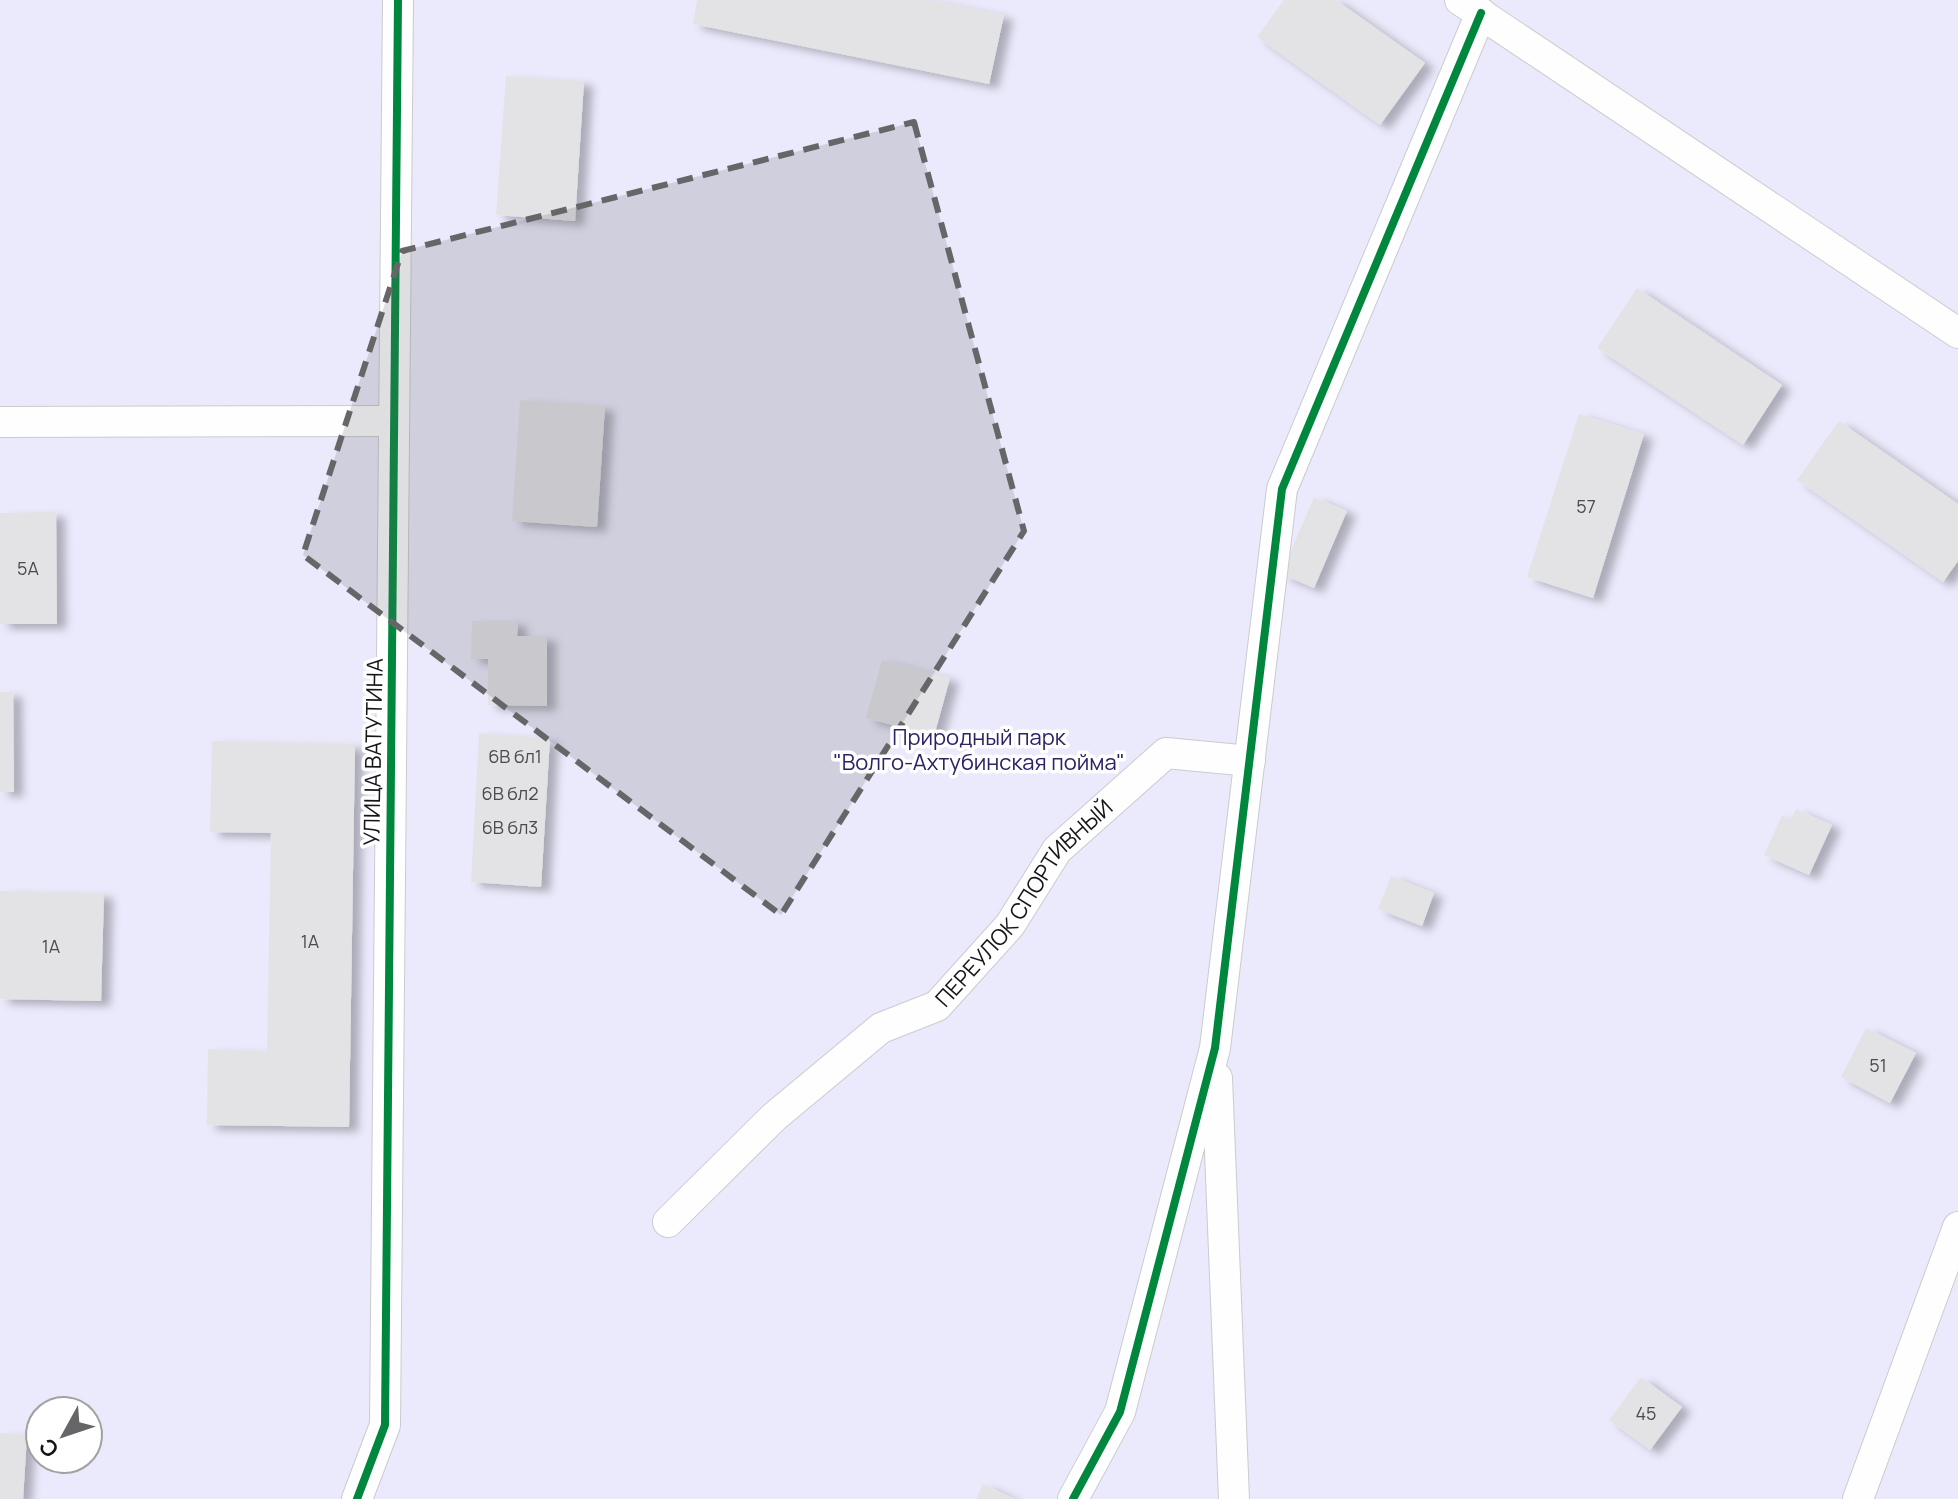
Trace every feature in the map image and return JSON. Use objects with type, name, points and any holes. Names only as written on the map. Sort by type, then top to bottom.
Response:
[{"type":"street","name":"УЛИЦА ВАТУТИНА","points":[[357,1499],[385,1425],[398,0]]},
{"type":"street","points":[[1073,1499],[1120,1412],[1215,1048],[1282,489],[1470,6],[1958,333]]},
{"type":"street","points":[[0,422],[394,421]]},
{"type":"street","name":"ПЕРЕУЛОК СПОРТИВНЫЙ","points":[[668,1222],[774,1117],[881,1028],[937,1006],[1010,925],[1057,850],[1166,753],[1250,761]]},
{"type":"street","points":[[1215,1048],[1234,1499]]},
{"type":"street","points":[[1858,1499],[1958,1227]]},
{"type":"highlighted area","points":[[914,122],[1024,531],[781,915],[303,555],[402,251]]},
{"type":"green space","name":"Природный парк \"Волго-Ахтубинская пойма\"","points":[[0,0],[1958,0],[1958,1499],[0,1499]]},
{"type":"building","points":[[697,0],[931,0],[1004,15],[989,84],[693,24]]},
{"type":"building","points":[[1284,0],[1336,0],[1425,63],[1380,125],[1257,37]]},
{"type":"building","points":[[506,76],[584,81],[575,221],[496,215]]},
{"type":"building","points":[[1637,288],[1782,385],[1743,445],[1597,348]]},
{"type":"building","points":[[520,400],[605,406],[597,527],[512,521]]},
{"type":"building","points":[[1579,414],[1644,434],[1593,598],[1527,577]]},
{"type":"building","points":[[1839,421],[1958,504],[1958,561],[1943,582],[1797,480]]},
{"type":"building","points":[[1314,497],[1347,511],[1314,588],[1281,574]]},
{"type":"building","points":[[56,512],[57,624],[0,624],[0,513]]},
{"type":"building","points":[[472,621],[518,621],[517,636],[547,636],[547,706],[488,705],[488,659],[471,659]]},
{"type":"building","points":[[882,660],[950,678],[934,736],[866,718]]},
{"type":"building","points":[[0,692],[13,692],[14,792],[0,792]]},
{"type":"building","points":[[479,733],[550,738],[541,887],[471,882]]},
{"type":"building","points":[[212,741],[355,744],[349,1127],[207,1125],[208,1049],[267,1051],[271,833],[210,832]]},
{"type":"building","points":[[1796,809],[1832,825],[1809,875],[1764,855],[1782,815],[1791,819]]},
{"type":"building","points":[[1391,876],[1434,893],[1422,926],[1378,909]]},
{"type":"building","points":[[0,891],[104,893],[101,1001],[0,999]]},
{"type":"building","points":[[1866,1028],[1916,1053],[1890,1103],[1841,1077]]},
{"type":"building","points":[[1641,1377],[1682,1407],[1650,1450],[1609,1420]]},
{"type":"building","points":[[0,1433],[24,1435],[23,1499],[0,1499]]},
{"type":"building","points":[[983,1484],[1015,1499],[976,1499]]},
{"type":"cycle path","points":[[357,1499],[385,1425],[398,0]]},
{"type":"cycle path","points":[[1073,1499],[1120,1412],[1215,1048],[1282,489],[1481,13]]}]
